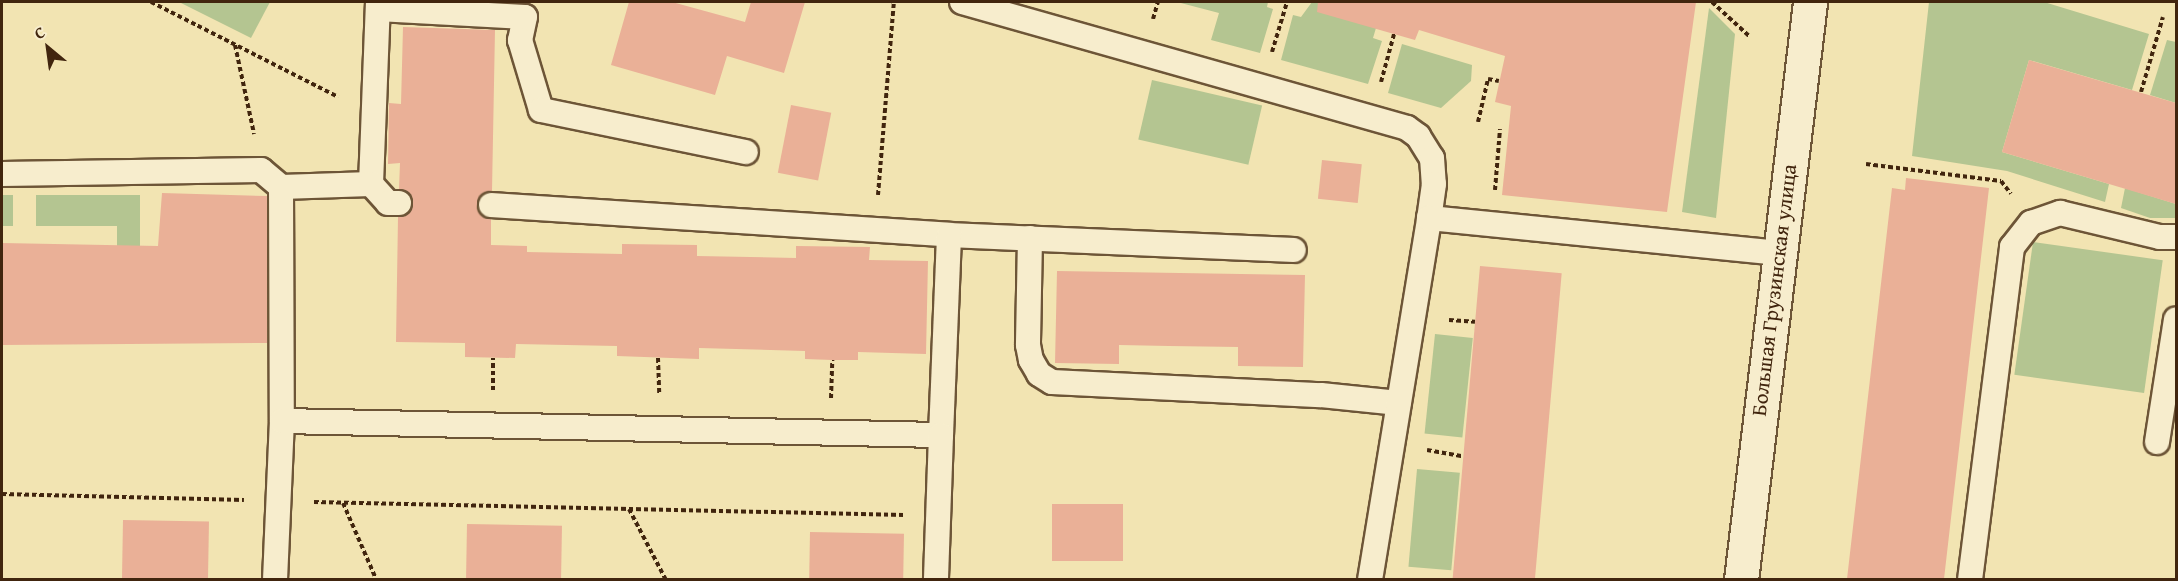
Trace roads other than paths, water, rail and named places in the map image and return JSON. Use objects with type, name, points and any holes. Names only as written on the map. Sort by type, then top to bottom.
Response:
[{"type":"main road","name":"Большая Грузинская улица","points":[[1741,579],[1777,253],[1810,2]]},
{"type":"lane","points":[[962,2],[1407,128],[1418,136],[1432,158],[1434,184],[1370,579]]},
{"type":"lane","points":[[399,203],[388,203],[370,184],[378,5],[525,17],[520,40],[542,110],[746,152]]},
{"type":"lane","points":[[2,174],[261,170],[281,187],[370,184]]},
{"type":"lane","points":[[275,579],[282,421],[281,187]]},
{"type":"lane","points":[[491,205],[950,235],[1294,250]]},
{"type":"lane","points":[[1970,579],[2008,261],[2016,240],[2031,223],[2060,213],[2160,237],[2176,237]]},
{"type":"lane","points":[[1429,218],[1777,253]]},
{"type":"lane","points":[[936,579],[950,235]]},
{"type":"lane","points":[[1030,238],[1028,345],[1039,374],[1052,382],[1321,395],[1399,404]]},
{"type":"lane","points":[[2157,442],[2176,318]]},
{"type":"lane","points":[[282,421],[941,435]]}]
